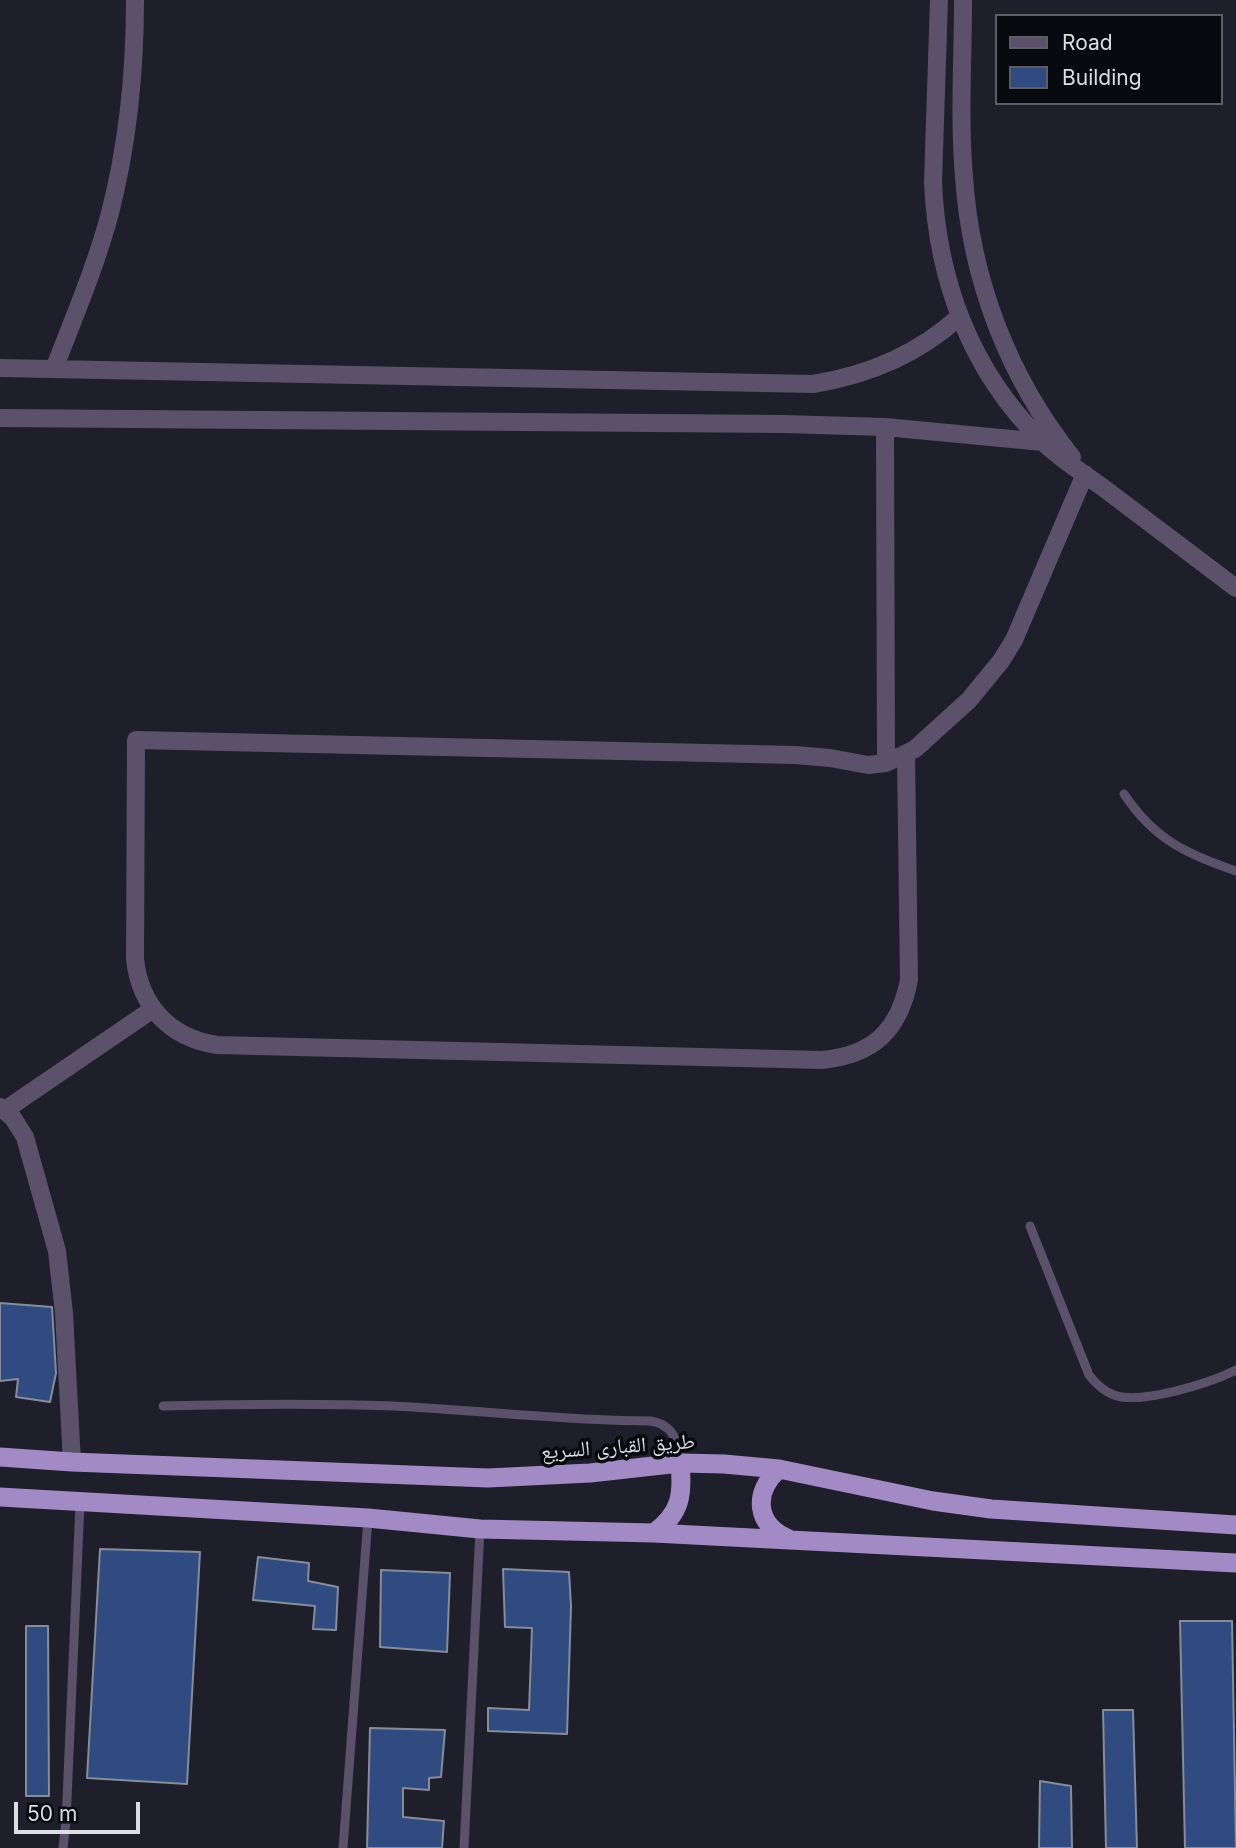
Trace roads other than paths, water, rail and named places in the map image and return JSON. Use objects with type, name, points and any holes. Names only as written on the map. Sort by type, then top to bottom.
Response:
[{"type":"highway","name":"طريق القبارى السريع","points":[[0,1457],[488,1478],[590,1473],[680,1464],[724,1464],[779,1469],[933,1501],[991,1509],[1236,1525]]},
{"type":"highway","points":[[654,1533],[677,1508],[682,1486],[680,1464]]},
{"type":"highway","points":[[779,1469],[769,1478],[763,1489],[763,1515],[769,1527],[792,1540]]},
{"type":"highway","points":[[0,1497],[368,1518],[480,1529],[654,1533],[1236,1563]]},
{"type":"street","points":[[54,369],[97,255],[120,172],[133,86],[135,0]]},
{"type":"street","points":[[939,0],[934,210],[943,265],[959,317],[978,356],[1014,410],[1043,442],[1236,588]]},
{"type":"street","points":[[963,0],[964,176],[975,257],[1000,334],[1017,372],[1052,430],[1085,474]]},
{"type":"street","points":[[0,368],[813,384],[860,375],[893,362],[924,345],[959,317]]},
{"type":"street","points":[[0,418],[784,424],[885,427],[1043,442]]},
{"type":"street","points":[[885,427],[886,763]]},
{"type":"street","points":[[906,755],[909,980],[905,1001],[895,1021],[881,1037],[864,1050],[843,1058],[821,1060],[217,1045],[202,1043],[174,1030],[153,1009],[139,980],[135,959],[136,740],[795,755],[868,765],[886,763],[906,755],[970,700],[1001,661],[1024,617],[1085,474]]},
{"type":"street","points":[[72,1462],[64,1313],[57,1251],[25,1137],[2,1109],[153,1009]]},
{"type":"lane","points":[[1124,794],[1146,823],[1174,846],[1236,871]]},
{"type":"lane","points":[[1030,1227],[1089,1375],[1103,1390],[1123,1398],[1133,1398],[1188,1388],[1236,1370]]},
{"type":"lane","points":[[163,1406],[354,1405],[650,1421],[658,1422],[672,1431],[678,1446],[680,1464]]},
{"type":"lane","points":[[63,1848],[80,1503]]},
{"type":"lane","points":[[343,1848],[368,1518]]},
{"type":"lane","points":[[464,1848],[480,1529]]}]
